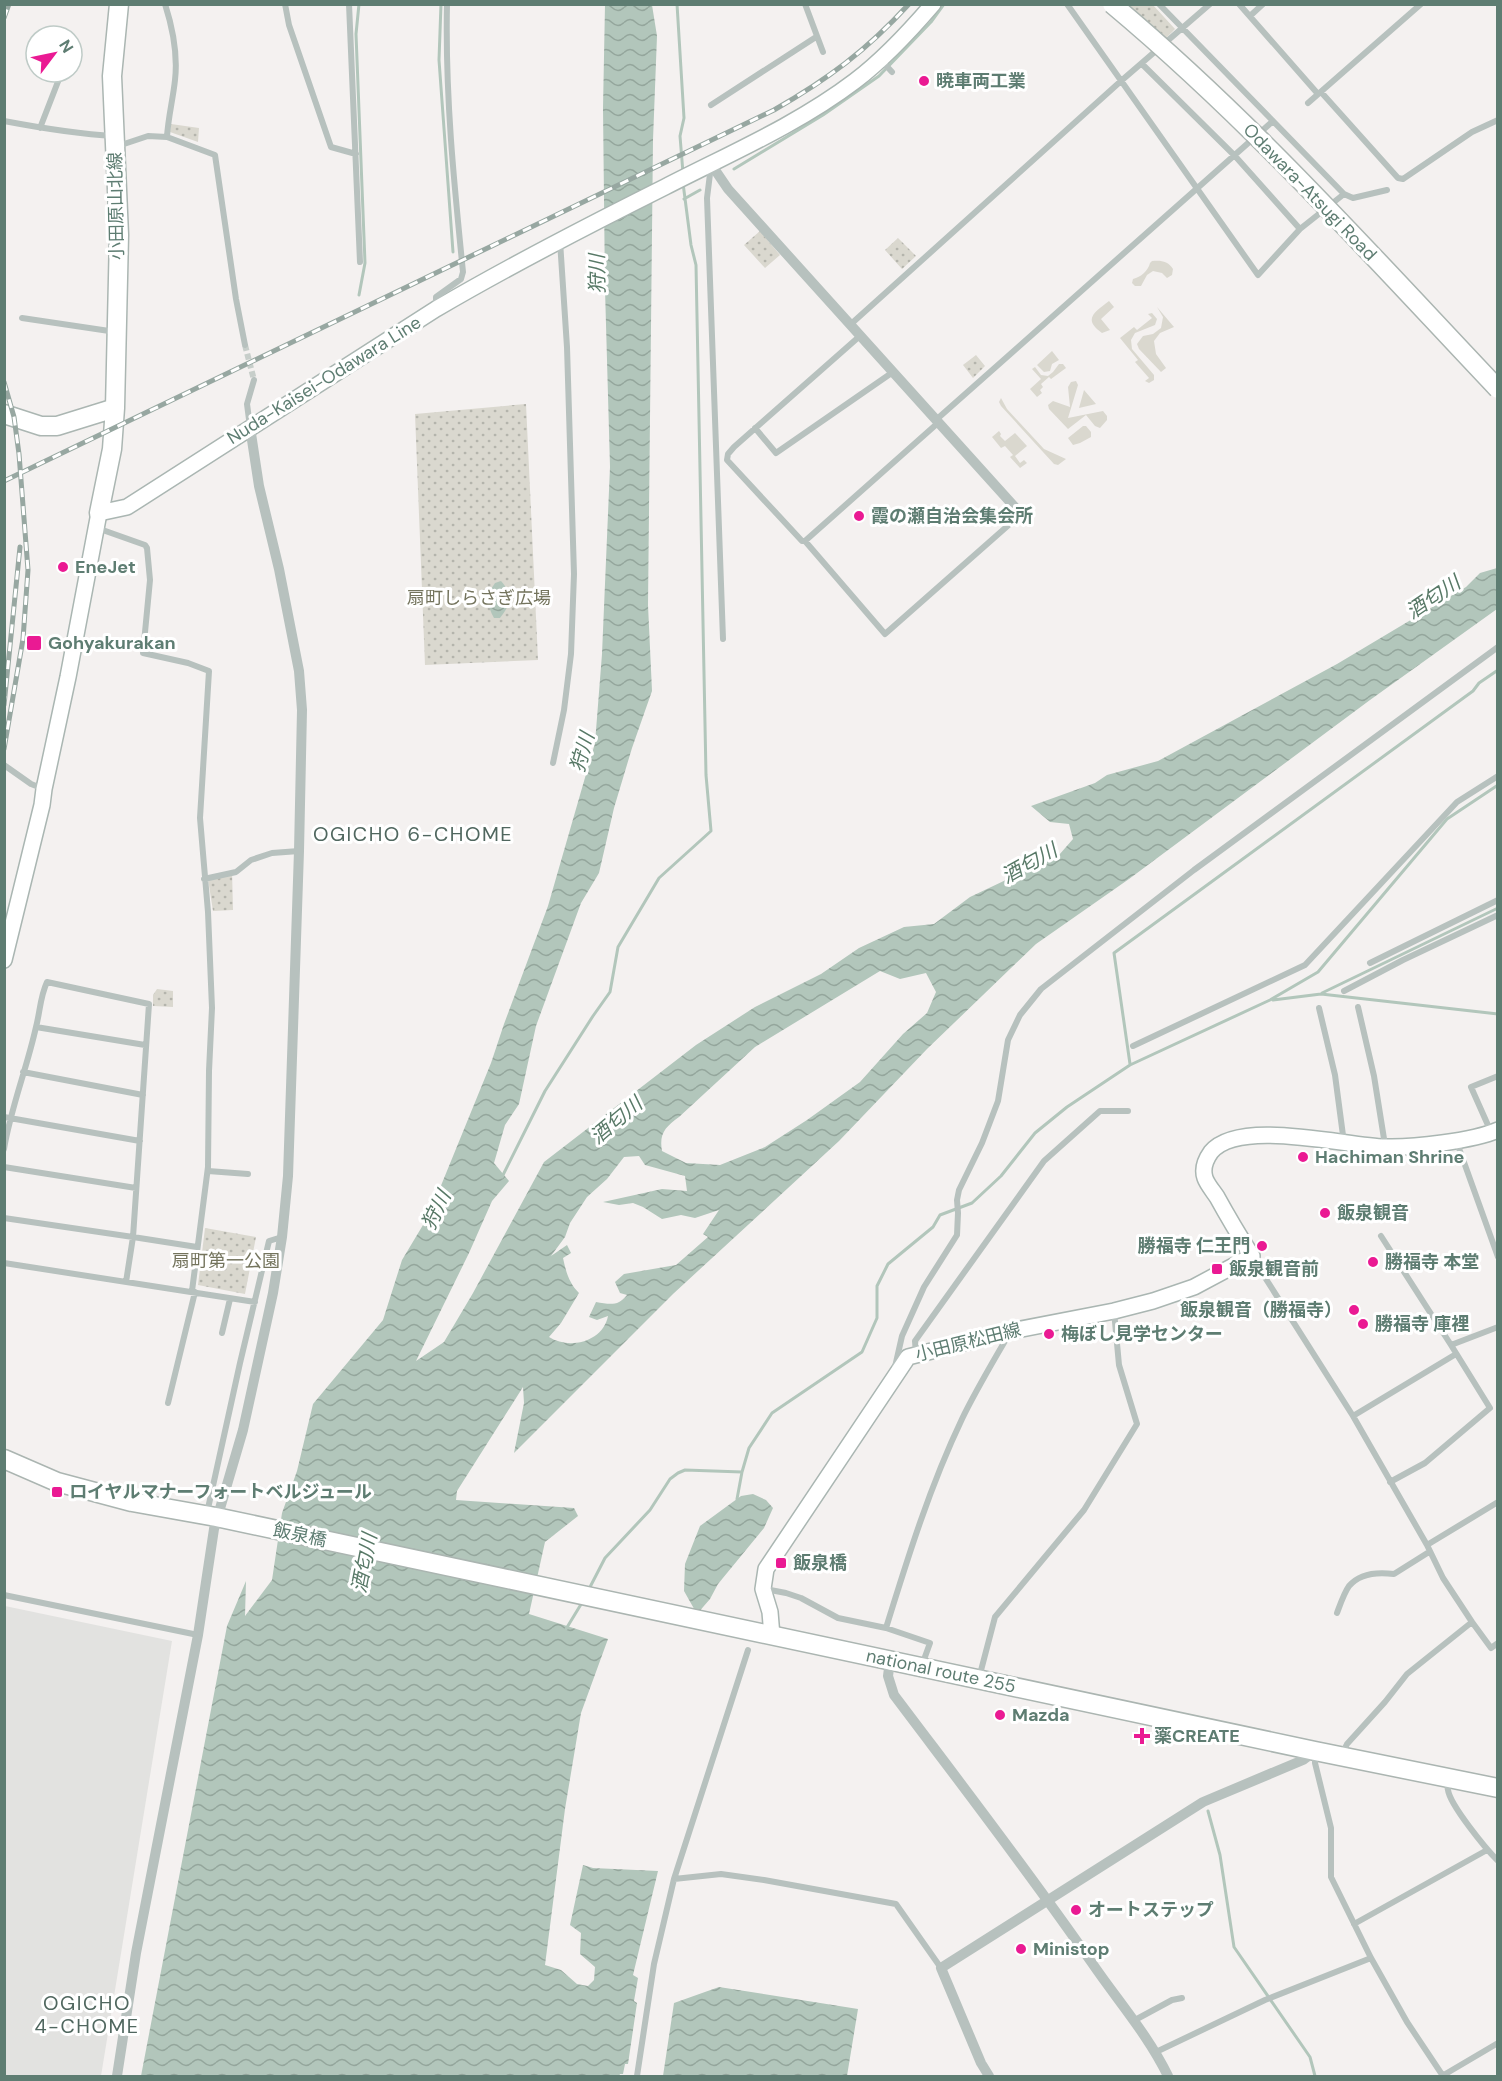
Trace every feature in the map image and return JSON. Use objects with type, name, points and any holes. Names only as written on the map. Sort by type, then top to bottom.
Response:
[{"type":"main road","name":"小田原山北線","points":[[98,520],[112,449],[115,408],[118,235],[112,76],[119,4]]},
{"type":"main road","name":"Nuda-Kaisei-Odawara Line","points":[[98,520],[127,507],[436,309],[565,238],[803,116],[883,61],[933,4]]},
{"type":"main road","name":"Odawara-Atsugi Road","points":[[1112,4],[1168,51],[1254,134],[1497,389]]},
{"type":"main road","name":"Odawara-Atsugi Road","points":[[1132,4],[1177,42],[1271,133],[1497,373]]},
{"type":"main road","points":[[4,414],[41,426],[57,426],[115,408]]},
{"type":"main road","points":[[4,960],[42,805],[98,520]]},
{"type":"main road","points":[[1252,1256],[1204,1177],[1206,1158],[1215,1148],[1231,1140],[1287,1135],[1385,1147],[1413,1146],[1456,1140],[1495,1131]]},
{"type":"main road","name":"小田原松田線","points":[[763,1589],[766,1569],[908,1357],[1011,1331],[1153,1301],[1194,1287],[1252,1256]]},
{"type":"main road","points":[[4,1459],[57,1482],[132,1502],[211,1517]]},
{"type":"main road","name":"飯泉橋","points":[[211,1517],[772,1636]]},
{"type":"main road","points":[[763,1589],[770,1612],[772,1636]]},
{"type":"main road","name":"national route 255","points":[[772,1636],[1449,1780],[1497,1788]]},
{"type":"street","points":[[165,4],[176,51],[176,80],[168,115],[167,137]]},
{"type":"street","points":[[285,4],[289,25],[331,147],[356,154]]},
{"type":"street","points":[[349,4],[360,262]]},
{"type":"street","points":[[436,309],[436,297],[460,279],[463,272],[449,130],[447,4]]},
{"type":"street","points":[[805,4],[823,52]]},
{"type":"street","points":[[1067,4],[1257,275],[1300,229],[1344,194]]},
{"type":"street","points":[[1160,4],[1344,194],[1353,198],[1387,190]]},
{"type":"street","points":[[851,324],[1210,4]]},
{"type":"street","points":[[1239,4],[1398,178],[1403,179],[1473,132],[1497,120]]},
{"type":"street","points":[[1250,16],[1263,4]]},
{"type":"street","points":[[1308,103],[1421,4]]},
{"type":"street","points":[[711,105],[816,37]]},
{"type":"street","points":[[883,61],[892,72]]},
{"type":"street","points":[[1142,64],[1235,156],[1300,229]]},
{"type":"street","points":[[40,128],[56,84]]},
{"type":"street","points":[[4,121],[115,141],[148,136],[167,137],[215,155],[245,345]]},
{"type":"street","points":[[805,542],[1112,262],[1197,190],[1273,121]]},
{"type":"street","points":[[711,164],[728,189],[1021,514],[885,634],[805,542],[727,460],[728,453]]},
{"type":"street","points":[[711,164],[707,198],[723,639]]},
{"type":"street","points":[[553,763],[564,710],[571,654],[574,574],[565,238]]},
{"type":"street","points":[[22,318],[117,333]]},
{"type":"street","points":[[717,454],[728,453],[861,335]]},
{"type":"street","points":[[755,428],[776,453],[893,372]]},
{"type":"street","points":[[211,1517],[243,1430],[273,1293],[282,1237],[288,1176],[302,710],[299,671],[279,569],[259,486],[250,427],[247,404],[254,381]]},
{"type":"street","points":[[98,520],[147,548],[150,580],[143,653],[188,663],[209,671],[201,818],[212,1008],[208,1171],[197,1246],[194,1292],[168,1403]]},
{"type":"street","points":[[893,1378],[902,1336],[924,1287],[957,1235],[957,1200],[998,1101],[1008,1040],[1020,1015],[1041,989],[1194,870],[1497,647]]},
{"type":"street","points":[[4,765],[30,784],[44,789]]},
{"type":"street","points":[[1133,1046],[1305,964],[1457,802],[1497,776]]},
{"type":"street","points":[[204,879],[236,872],[251,861],[272,853],[299,851]]},
{"type":"street","points":[[1370,963],[1497,900]]},
{"type":"street","points":[[1344,992],[1403,960],[1497,915]]},
{"type":"street","points":[[1397,949],[1403,960]]},
{"type":"street","points":[[4,1149],[7,1118],[23,1072],[47,982],[149,1004],[133,1237],[126,1282]]},
{"type":"street","points":[[1358,1007],[1374,1076],[1385,1147]]},
{"type":"street","points":[[1319,1008],[1335,1075],[1344,1143]]},
{"type":"street","points":[[36,1027],[145,1046]]},
{"type":"street","points":[[23,1072],[143,1095]]},
{"type":"street","points":[[1495,1131],[1471,1087],[1497,1076]]},
{"type":"street","points":[[916,1354],[915,1341],[1044,1161],[1100,1110],[1128,1111]]},
{"type":"street","points":[[7,1118],[140,1141]]},
{"type":"street","points":[[1456,1140],[1497,1257]]},
{"type":"street","points":[[4,1167],[136,1188]]},
{"type":"street","points":[[208,1171],[248,1174]]},
{"type":"street","points":[[4,1218],[197,1246]]},
{"type":"street","points":[[1381,1236],[1490,1408],[1425,1463],[1390,1482]]},
{"type":"street","points":[[117,2076],[136,1953],[198,1635],[211,1517],[240,1363],[269,1241],[282,1237]]},
{"type":"street","points":[[1252,1256],[1353,1416],[1443,1578],[1491,1648],[1497,1643]]},
{"type":"street","points":[[4,1263],[255,1302]]},
{"type":"street","points":[[222,1333],[230,1299]]},
{"type":"street","points":[[978,1680],[995,1617],[1084,1510],[1137,1424],[1119,1365],[1114,1311]]},
{"type":"street","points":[[1451,1345],[1497,1327]]},
{"type":"street","points":[[886,1628],[916,1533],[950,1446],[1011,1331]]},
{"type":"street","points":[[1353,1416],[1456,1354]]},
{"type":"street","points":[[1337,1613],[1349,1586],[1366,1575],[1395,1574],[1497,1502]]},
{"type":"street","points":[[763,1589],[801,1598],[838,1618],[886,1628],[930,1643],[920,1668]]},
{"type":"street","points":[[4,1595],[198,1635]]},
{"type":"street","points":[[1341,1756],[1347,1744],[1407,1674],[1472,1622]]},
{"type":"street","points":[[637,2076],[654,1964],[674,1879],[748,1650]]},
{"type":"street","points":[[890,1660],[888,1676],[894,1695],[1135,2020],[1156,2052],[1168,2076]]},
{"type":"street","points":[[941,1968],[1203,1802],[1303,1760],[1315,1751]]},
{"type":"street","points":[[1315,1751],[1315,1763],[1331,1828],[1331,1877],[1371,1958],[1407,2022],[1442,2076],[1497,2043]]},
{"type":"street","points":[[1449,1780],[1448,1791],[1455,1804],[1497,1861]]},
{"type":"street","points":[[1354,1924],[1487,1850]]},
{"type":"street","points":[[674,1879],[721,1874],[896,1904],[941,1968],[981,2063],[989,2076]]},
{"type":"street","points":[[1156,2052],[1265,2000],[1371,1958]]},
{"type":"street","points":[[1135,2020],[1172,2000],[1182,1998]]},
{"type":"shaded area","points":[[5,1606],[172,1641],[101,2076],[5,2076]]},
{"type":"green space","points":[[1118,5],[1153,5],[1175,29],[1162,42]]},
{"type":"green space","points":[[171,124],[199,128],[198,142],[170,132]]},
{"type":"green space","points":[[760,231],[780,255],[765,268],[744,245]]},
{"type":"green space","points":[[898,238],[916,256],[902,269],[885,250]]},
{"type":"green space","points":[[1152,261],[1169,264],[1173,269],[1172,275],[1167,278],[1162,273],[1153,271],[1147,275],[1141,286],[1135,286],[1132,283],[1133,279],[1144,273]]},
{"type":"green space","points":[[1109,301],[1114,307],[1101,319],[1110,330],[1102,333],[1092,320],[1095,312]]},
{"type":"green space","points":[[1157,307],[1174,327],[1160,333],[1154,341],[1156,354],[1166,368],[1161,372],[1137,344],[1143,336],[1153,334],[1161,328],[1163,317]]},
{"type":"green space","points":[[1152,313],[1157,319],[1155,325],[1135,333],[1131,340],[1132,349],[1154,375],[1154,380],[1149,383],[1145,381],[1149,378],[1135,362],[1138,360],[1120,338],[1134,327],[1137,330],[1152,318],[1148,314]]},
{"type":"green space","points":[[1052,351],[1059,360],[1052,364],[1050,371],[1044,372],[1037,365]]},
{"type":"green space","points":[[976,355],[985,366],[973,378],[963,365]]},
{"type":"green space","points":[[1059,364],[1063,364],[1066,368],[1041,384],[1042,393],[1037,397],[1030,389],[1041,379],[1032,369],[1035,367],[1041,375],[1048,376]]},
{"type":"green space","points":[[1076,381],[1078,385],[1068,418],[1103,411],[1107,420],[1100,428],[1095,426],[1086,415],[1068,429],[1049,409],[1048,405],[1053,401],[1070,407],[1068,387],[1071,382]]},
{"type":"green space","points":[[1084,390],[1096,404],[1079,408]]},
{"type":"green space","points":[[1001,398],[1007,409],[1044,449],[1066,459],[1058,465],[1054,464],[1001,406],[999,402]]},
{"type":"green space","name":"扇町しらさぎ広場","points":[[526,404],[538,660],[425,665],[415,414]]},
{"type":"green space","points":[[1083,426],[1091,432],[1091,437],[1073,445],[1068,438]]},
{"type":"green space","points":[[999,431],[1005,441],[1015,433],[1027,446],[1015,456],[1020,463],[1024,460],[1027,463],[1020,468],[1010,457],[1013,455],[1005,446],[1001,448],[992,437]]},
{"type":"green space","points":[[232,870],[233,910],[213,911],[208,879]]},
{"type":"green space","points":[[157,989],[173,991],[173,1007],[153,1006],[153,995]]},
{"type":"green space","name":"扇町第一公園","points":[[205,1228],[256,1237],[245,1294],[198,1285]]},
{"type":"water","points":[[605,5],[652,5],[657,36],[653,140],[648,605],[652,691],[614,808],[599,873],[581,903],[536,1026],[519,1104],[505,1125],[494,1163],[509,1181],[492,1201],[416,1361],[444,1342],[544,1162],[696,1045],[755,1007],[821,974],[859,948],[904,927],[934,924],[970,897],[1059,855],[1073,839],[1069,824],[1050,822],[1031,806],[1095,783],[1107,775],[1158,761],[1337,664],[1466,587],[1480,573],[1497,568],[1497,609],[1129,879],[1036,944],[927,1049],[839,1141],[673,1294],[514,1453],[524,1403],[523,1387],[457,1491],[456,1500],[574,1508],[578,1516],[545,1542],[529,1614],[608,1639],[581,1713],[565,1809],[545,1965],[561,1970],[577,1984],[588,1986],[594,1980],[595,1967],[580,1954],[581,1933],[570,1925],[583,1865],[593,1868],[658,1871],[633,1975],[638,1978],[634,2001],[637,2003],[628,2064],[625,2064],[623,2074],[619,2076],[141,2076],[227,1626],[246,1581],[245,1616],[272,1580],[282,1513],[297,1471],[313,1404],[383,1320],[402,1260],[429,1215],[491,1063],[548,906],[595,743],[602,654],[610,467],[603,108]],"holes":[[[880,971],[900,979],[926,973],[936,992],[927,1013],[903,1034],[860,1082],[765,1147],[720,1165],[686,1163],[662,1151],[662,1135],[667,1128],[755,1047]],[[639,1156],[645,1165],[685,1176],[687,1191],[662,1189],[603,1202],[619,1205],[633,1203],[662,1219],[681,1215],[695,1218],[719,1210],[703,1234],[708,1237],[676,1265],[624,1274],[615,1282],[620,1293],[627,1295],[624,1299],[613,1304],[596,1302],[589,1317],[597,1320],[608,1316],[599,1332],[584,1341],[575,1343],[557,1341],[549,1337],[561,1323],[579,1293],[570,1281],[564,1263],[563,1258],[571,1253],[567,1245],[551,1256],[565,1237],[570,1223],[587,1197],[607,1179],[624,1157]]]},
{"type":"water","points":[[501,581],[507,590],[509,600],[500,618],[494,618],[489,605],[489,596],[495,583]]},
{"type":"water","points":[[753,1494],[766,1500],[773,1508],[764,1528],[718,1584],[710,1599],[697,1614],[684,1591],[685,1564],[700,1526],[741,1496]]},
{"type":"water","points":[[719,1987],[858,2009],[847,2076],[663,2076],[674,2003]]},
{"type":"waterway","points":[[359,4],[356,34],[365,263],[359,295]]},
{"type":"waterway","points":[[441,4],[439,60],[453,252]]},
{"type":"waterway","points":[[677,4],[684,118],[680,136],[683,173]]},
{"type":"waterway","points":[[734,169],[823,115],[879,76],[931,22],[944,4]]},
{"type":"waterway","points":[[502,1177],[545,1091],[610,992],[618,947],[659,878],[711,831],[706,775],[696,265],[691,245],[683,183]]},
{"type":"waterway","points":[[684,199],[700,190]]},
{"type":"waterway","points":[[1130,1064],[1114,953],[1473,691],[1479,683],[1498,670]]},
{"type":"waterway","points":[[589,1589],[605,1558],[650,1510],[670,1479],[685,1470],[742,1472],[749,1448],[772,1413],[862,1352],[877,1318],[877,1286],[888,1264],[933,1227],[940,1215],[972,1203],[1001,1176],[1035,1133],[1067,1107],[1130,1065],[1270,1000],[1318,972],[1447,819],[1498,785]]},
{"type":"waterway","points":[[1322,993],[1498,908]]},
{"type":"waterway","points":[[1273,1000],[1321,994],[1498,1014]]},
{"type":"waterway","points":[[737,1499],[742,1472]]},
{"type":"waterway","points":[[566,1629],[583,1601]]},
{"type":"waterway","points":[[1208,1811],[1220,1855],[1234,1947],[1310,2057],[1315,2076]]},
{"type":"tunnel","points":[[245,345],[254,380]]},
{"type":"railway","points":[[4,18],[9,4]]},
{"type":"railway","points":[[4,481],[774,110],[846,63],[909,4]]},
{"type":"railway","points":[[4,382],[14,417],[19,454],[28,570],[23,639],[4,749]]},
{"type":"railway","points":[[4,705],[20,547]]},
{"type":"place","name":"暁車両工業","points":[[924,81]]},
{"type":"place","name":"霞の瀬自治会集会所","points":[[859,516]]},
{"type":"place","name":"EneJet","points":[[63,567]]},
{"type":"place","name":"Gohyakurakan","points":[[34,643]]},
{"type":"place","name":"Hachiman Shrine","points":[[1303,1157]]},
{"type":"place","name":"飯泉観音","points":[[1325,1213]]},
{"type":"place","name":"勝福寺 仁王門","points":[[1262,1246]]},
{"type":"place","name":"勝福寺 本堂","points":[[1373,1262]]},
{"type":"place","name":"飯泉観音前","points":[[1217,1269]]},
{"type":"place","name":"飯泉観音（勝福寺）","points":[[1354,1310]]},
{"type":"place","name":"勝福寺 庫裡","points":[[1363,1324]]},
{"type":"place","name":"梅ぼし見学センター","points":[[1049,1334]]},
{"type":"place","name":"ロイヤルマナーフォートベルジュール","points":[[57,1492]]},
{"type":"place","name":"飯泉橋","points":[[781,1563]]},
{"type":"place","name":"Mazda","points":[[1000,1715]]},
{"type":"place","name":"薬CREATE","points":[[1142,1736]]},
{"type":"place","name":"オートステップ","points":[[1076,1910]]},
{"type":"place","name":"Ministop","points":[[1021,1949]]},
{"type":"district","name":"OGICHO 6-CHOME","points":[[413,834]]},
{"type":"district","name":"OGICHO 4-CHOME","points":[[87,2014]]},
{"type":"water label","name":"狩川","points":[[597,274]]},
{"type":"water label","name":"酒匂川","points":[[1433,597]]},
{"type":"water label","name":"狩川","points":[[582,752]]},
{"type":"water label","name":"酒匂川","points":[[1029,863]]},
{"type":"water label","name":"酒匂川","points":[[616,1120]]},
{"type":"water label","name":"狩川","points":[[436,1210]]},
{"type":"water label","name":"酒匂川","points":[[364,1563]]}]
